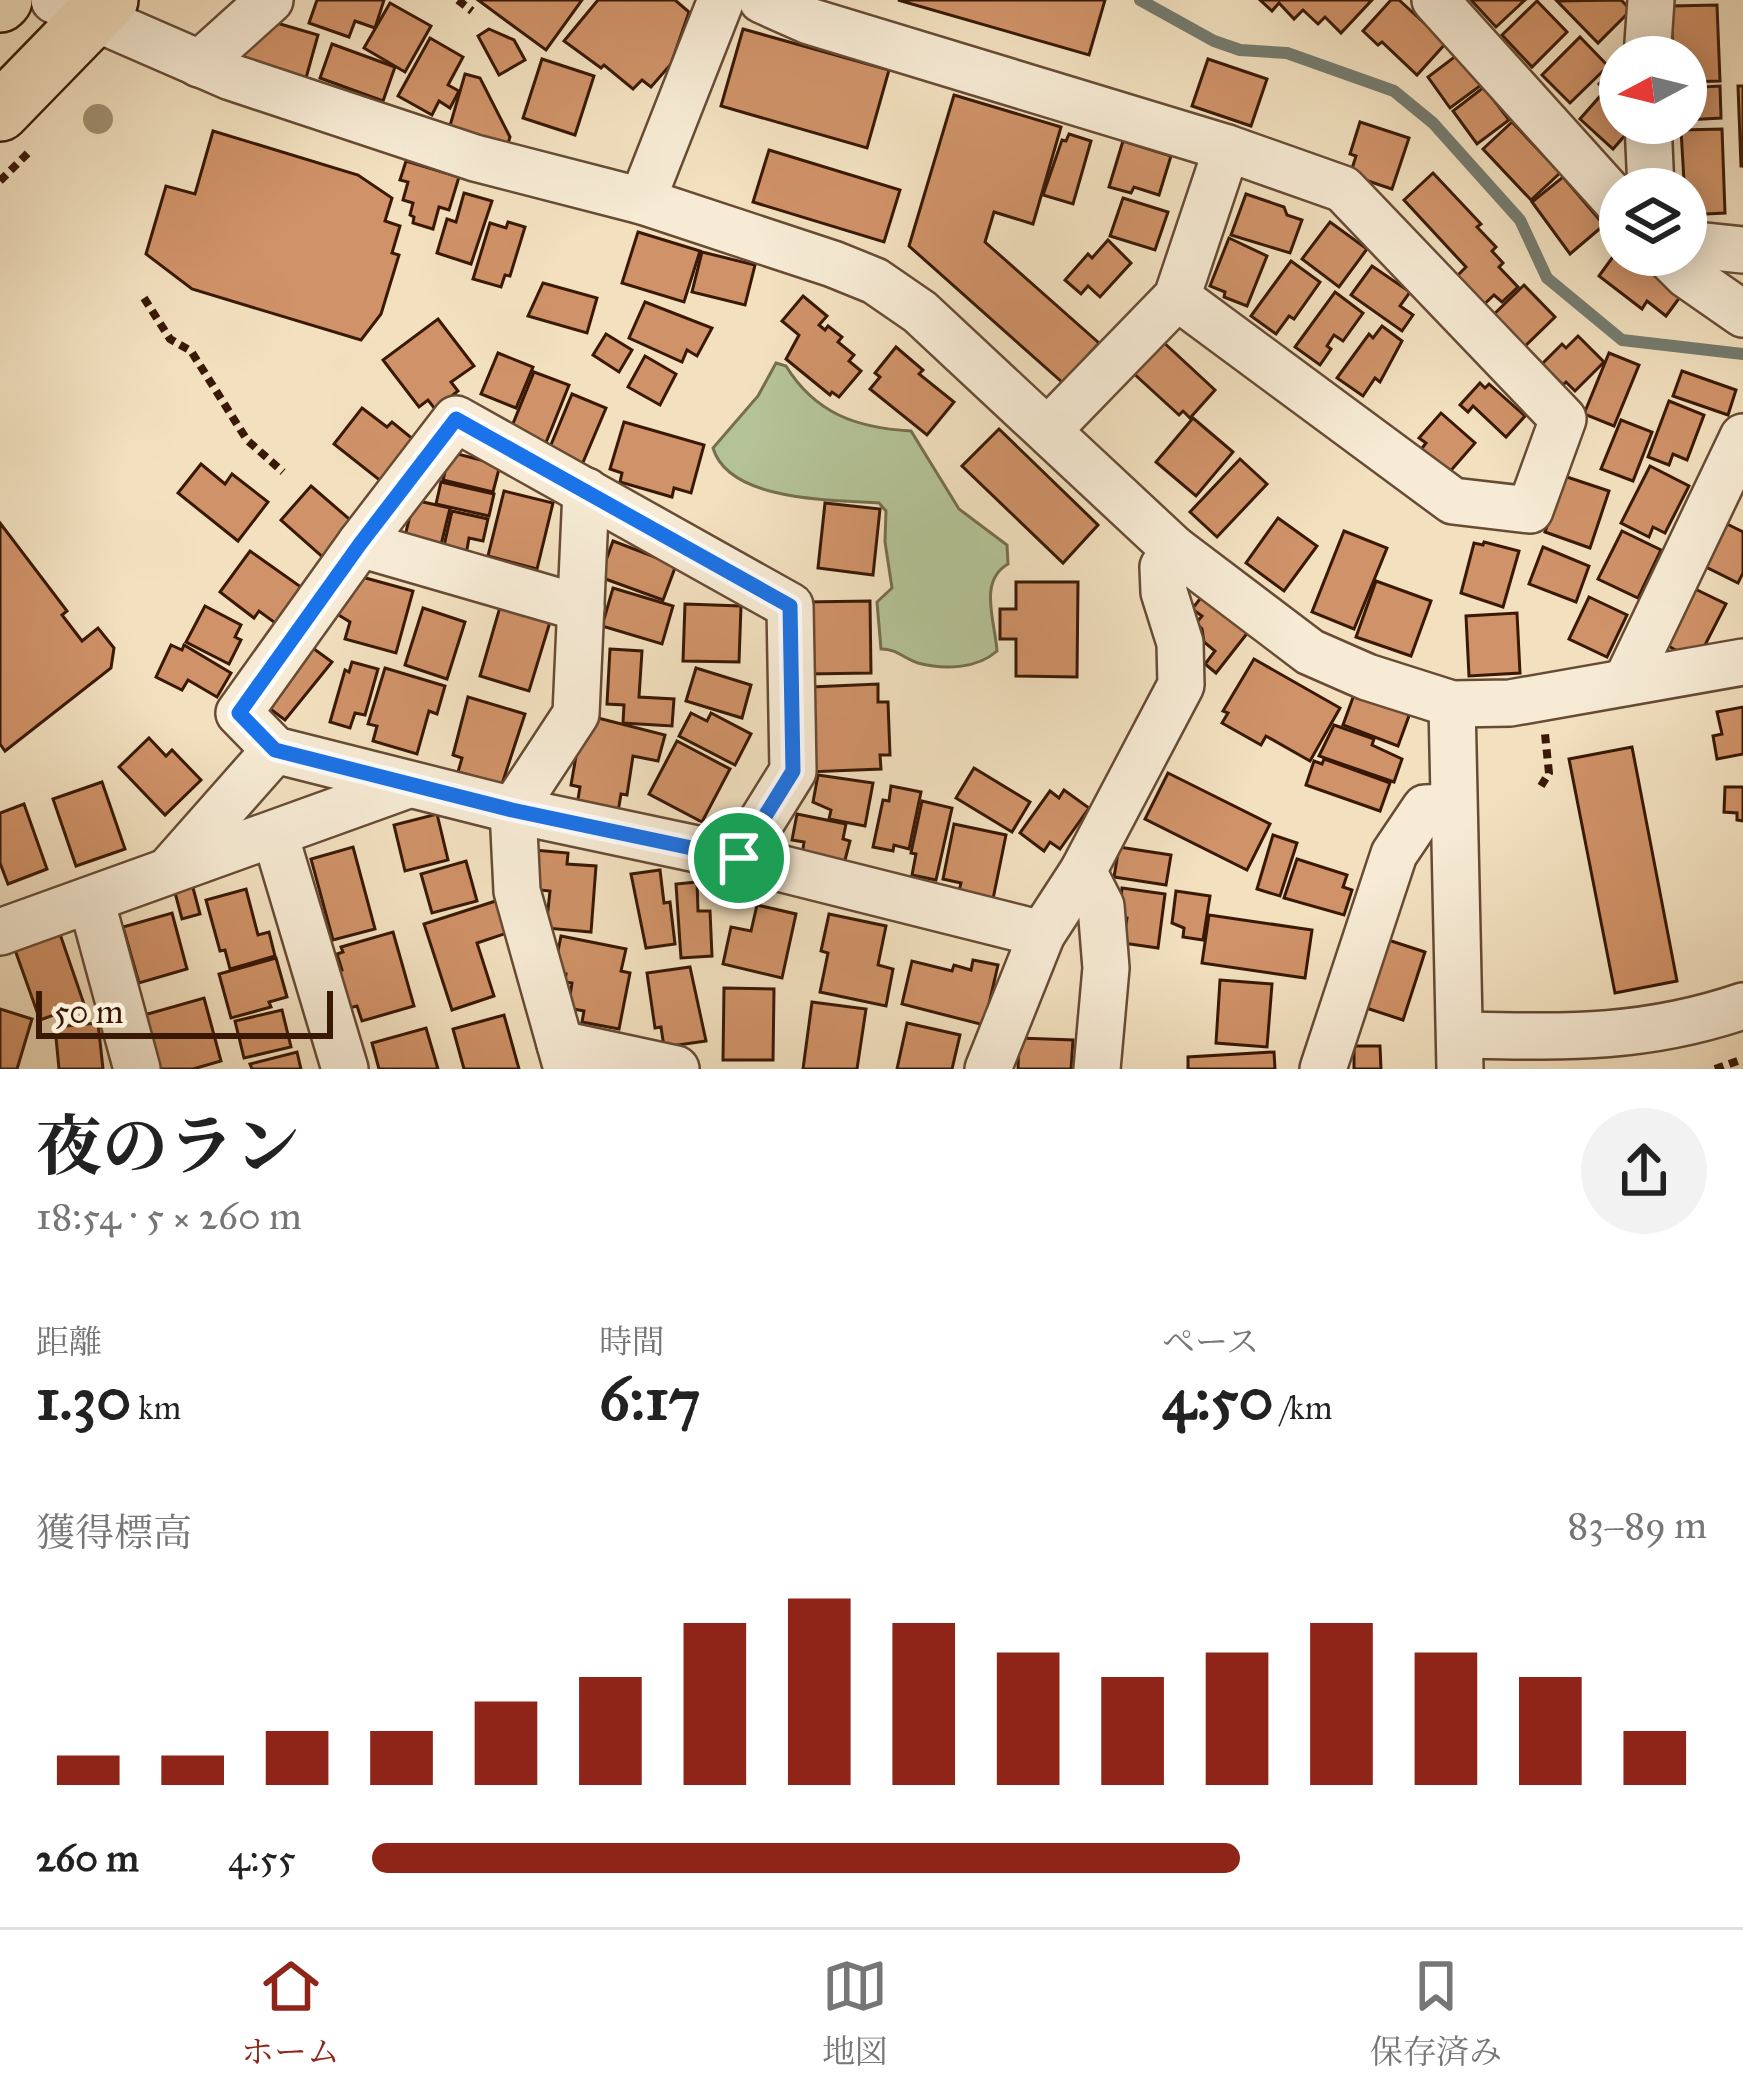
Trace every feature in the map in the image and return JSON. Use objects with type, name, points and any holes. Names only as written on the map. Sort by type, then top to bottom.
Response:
[{"type":"main road","points":[[0,112],[85,6]]},
{"type":"street","points":[[199,64],[270,0]]},
{"type":"street","points":[[642,201],[721,0]]},
{"type":"street","points":[[762,0],[809,21],[1227,148],[1343,189],[1563,419],[1530,510],[1453,501],[1177,297]]},
{"type":"street","points":[[1435,0],[1599,182]]},
{"type":"street","points":[[1648,36],[1651,0]]},
{"type":"street","points":[[85,6],[199,64],[475,158],[642,201],[874,281],[920,312],[1174,549],[1310,652],[1367,677],[1452,704],[1510,703],[1743,662]]},
{"type":"street","points":[[1048,430],[1177,297],[1227,148]]},
{"type":"street","points":[[1707,246],[1743,250]]},
{"type":"street","points":[[1688,276],[1743,314]]},
{"type":"street","points":[[739,858],[793,771],[790,606],[456,419],[239,713],[275,750],[1042,934]]},
{"type":"street","points":[[1626,682],[1743,437]]},
{"type":"street","points":[[586,491],[577,714],[512,810],[517,891],[563,1056],[676,1069]]},
{"type":"street","points":[[360,544],[581,608]]},
{"type":"street","points":[[988,1069],[1042,934],[1083,871],[1181,685],[1180,643],[1164,592],[1162,567],[1174,549]]},
{"type":"street","points":[[1452,704],[1460,1052],[1649,1032],[1743,1006]]},
{"type":"street","points":[[166,874],[275,750]]},
{"type":"street","points":[[0,932],[409,784]]},
{"type":"street","points":[[1323,1069],[1394,854],[1425,808],[1451,807]]},
{"type":"street","points":[[274,835],[345,1069]]},
{"type":"street","points":[[1083,871],[1101,906],[1106,968],[1097,1069]]},
{"type":"street","points":[[91,900],[137,1069]]},
{"type":"path","points":[[458,0],[472,11]]},
{"type":"path","points":[[144,298],[170,339],[191,351],[247,440],[283,472]]},
{"type":"path","points":[[1541,786],[1549,773]]},
{"type":"path","points":[[1715,1069],[1743,1059]]},
{"type":"green space","points":[[776,363],[786,366],[810,396],[839,415],[911,431],[959,509],[1007,545],[1008,564],[999,571],[991,591],[997,651],[970,665],[939,667],[881,649],[877,602],[892,588],[886,511],[879,503],[785,495],[739,479],[723,466],[713,448],[758,396]]},
{"type":"building","points":[[317,0],[384,0],[375,28],[355,21],[349,37],[309,23]]},
{"type":"building","points":[[478,0],[582,0],[546,50]]},
{"type":"building","points":[[598,0],[675,0],[689,12],[671,64],[651,87],[642,80],[633,89],[564,41]]},
{"type":"building","points":[[898,0],[1105,0],[1089,55]]},
{"type":"building","points":[[1260,0],[1372,0],[1341,33],[1325,17],[1318,24],[1303,10],[1294,19],[1279,3],[1272,11]]},
{"type":"building","points":[[1391,0],[1399,0],[1446,43],[1417,75],[1363,31]]},
{"type":"building","points":[[1471,0],[1525,0],[1496,27]]},
{"type":"building","points":[[1621,0],[1631,10],[1605,36],[1599,36],[1598,43],[1557,1]]},
{"type":"building","points":[[1537,1],[1567,32],[1532,67],[1502,35]]},
{"type":"building","points":[[390,3],[431,26],[405,72],[364,48]]},
{"type":"building","points":[[1717,5],[1720,81],[1707,81],[1707,36],[1672,36],[1671,6]]},
{"type":"building","points":[[270,21],[318,35],[306,78],[240,58],[245,41]]},
{"type":"building","points":[[489,29],[514,40],[525,60],[499,75],[478,36]]},
{"type":"building","points":[[743,29],[889,70],[867,148],[721,106]]},
{"type":"building","points":[[1580,37],[1599,57],[1599,75],[1570,103],[1542,75]]},
{"type":"building","points":[[430,38],[463,57],[448,85],[459,91],[450,108],[439,101],[432,115],[398,96]]},
{"type":"building","points":[[332,44],[395,67],[383,101],[320,78]]},
{"type":"building","points":[[1461,52],[1484,83],[1450,108],[1428,77]]},
{"type":"building","points":[[542,59],[594,76],[575,135],[523,118]]},
{"type":"building","points":[[1208,59],[1267,79],[1251,126],[1192,106]]},
{"type":"building","points":[[465,74],[480,78],[510,137],[507,147],[449,129]]},
{"type":"building","points":[[1720,86],[1721,118],[1707,119],[1707,87]]},
{"type":"building","points":[[1738,86],[1743,86],[1743,166],[1741,166]]},
{"type":"building","points":[[1484,87],[1509,120],[1477,144],[1453,111]]},
{"type":"building","points":[[954,95],[1061,127],[1033,224],[994,212],[985,242],[1099,343],[1063,383],[909,246]]},
{"type":"building","points":[[1599,97],[1599,136],[1580,119]]},
{"type":"building","points":[[1360,122],[1409,138],[1392,189],[1350,175],[1356,156],[1350,154]]},
{"type":"building","points":[[1512,122],[1560,173],[1531,200],[1483,149]]},
{"type":"building","points":[[1707,129],[1722,129],[1725,213],[1707,214],[1707,168],[1683,168],[1682,144],[1707,144]]},
{"type":"building","points":[[213,131],[358,175],[392,198],[385,221],[400,226],[392,253],[399,255],[381,314],[361,340],[192,289],[146,254],[166,186],[195,194]]},
{"type":"building","points":[[1069,134],[1091,141],[1073,204],[1043,195],[1062,140]]},
{"type":"building","points":[[1123,141],[1171,156],[1159,195],[1134,187],[1131,193],[1109,187]]},
{"type":"building","points":[[769,150],[900,190],[884,242],[753,202]]},
{"type":"building","points":[[406,161],[459,177],[449,210],[439,207],[433,229],[413,223],[413,203],[403,200],[408,182],[400,180]]},
{"type":"building","points":[[1433,173],[1481,224],[1477,227],[1496,247],[1492,251],[1503,263],[1499,267],[1518,287],[1502,302],[1494,295],[1478,310],[1452,281],[1466,267],[1404,200]]},
{"type":"building","points":[[1563,177],[1599,219],[1599,229],[1570,254],[1532,202]]},
{"type":"building","points":[[464,193],[492,201],[471,264],[437,253],[447,219],[456,222]]},
{"type":"building","points":[[1246,194],[1284,207],[1287,215],[1302,220],[1290,253],[1231,235]]},
{"type":"building","points":[[1123,198],[1168,212],[1155,250],[1110,236]]},
{"type":"building","points":[[508,222],[525,227],[510,276],[505,275],[501,287],[473,279],[490,223],[506,228]]},
{"type":"building","points":[[1330,222],[1367,249],[1339,287],[1302,259]]},
{"type":"building","points":[[638,232],[700,251],[684,302],[622,283]]},
{"type":"building","points":[[1229,238],[1267,256],[1247,306],[1210,286]]},
{"type":"building","points":[[1108,240],[1131,263],[1100,297],[1088,286],[1081,294],[1065,280]]},
{"type":"building","points":[[702,252],[755,265],[745,305],[692,292]]},
{"type":"building","points":[[1291,261],[1320,282],[1294,319],[1289,316],[1276,334],[1251,316]]},
{"type":"building","points":[[1372,266],[1410,292],[1400,306],[1413,315],[1402,331],[1351,295]]},
{"type":"building","points":[[1599,276],[1661,276],[1683,293],[1666,316],[1647,301],[1642,309]]},
{"type":"building","points":[[543,283],[597,298],[587,333],[528,316]]},
{"type":"building","points":[[1524,285],[1555,317],[1519,352],[1488,320]]},
{"type":"building","points":[[1335,292],[1363,313],[1343,341],[1334,335],[1320,365],[1295,347]]},
{"type":"building","points":[[803,296],[827,316],[819,325],[842,337],[838,342],[854,355],[849,361],[861,371],[839,397],[830,395],[786,359],[799,335],[782,321]]},
{"type":"building","points":[[645,302],[712,328],[697,356],[687,350],[682,362],[629,338]]},
{"type":"building","points":[[438,319],[474,366],[451,382],[458,391],[435,409],[428,400],[419,407],[383,360]]},
{"type":"building","points":[[1382,326],[1402,341],[1380,382],[1375,378],[1363,396],[1337,378],[1369,334],[1373,338]]},
{"type":"building","points":[[606,334],[632,350],[619,372],[593,355]]},
{"type":"building","points":[[1578,336],[1604,362],[1575,391],[1542,364]]},
{"type":"building","points":[[1161,340],[1215,390],[1190,418],[1183,411],[1179,415],[1132,372]]},
{"type":"building","points":[[896,347],[923,370],[919,374],[954,402],[927,435],[870,389],[880,377],[875,373]]},
{"type":"building","points":[[498,353],[533,367],[516,408],[481,394]]},
{"type":"building","points":[[1609,353],[1639,365],[1614,426],[1584,414]]},
{"type":"building","points":[[645,356],[676,374],[660,405],[628,387]]},
{"type":"building","points":[[1682,371],[1736,390],[1728,415],[1673,396]]},
{"type":"building","points":[[534,372],[569,385],[545,445],[510,431]]},
{"type":"building","points":[[1480,383],[1485,388],[1489,384],[1525,416],[1506,437],[1473,406],[1468,412],[1460,405]]},
{"type":"building","points":[[572,394],[606,408],[581,467],[548,452]]},
{"type":"building","points":[[1669,401],[1704,415],[1687,460],[1673,454],[1669,465],[1648,457]]},
{"type":"building","points":[[362,408],[387,427],[392,422],[414,440],[382,482],[334,444]]},
{"type":"building","points":[[1441,413],[1475,443],[1447,475],[1419,452],[1426,443],[1419,438]]},
{"type":"building","points":[[1193,418],[1233,452],[1196,496],[1156,462]]},
{"type":"building","points":[[1621,420],[1652,432],[1633,481],[1601,469]]},
{"type":"building","points":[[624,422],[704,445],[691,493],[674,488],[672,497],[620,482],[622,473],[610,469]]},
{"type":"building","points":[[999,429],[1098,525],[1063,563],[962,466]]},
{"type":"building","points":[[450,452],[500,465],[493,492],[443,480]]},
{"type":"building","points":[[1240,459],[1267,484],[1217,537],[1190,512]]},
{"type":"building","points":[[201,464],[225,484],[232,474],[268,502],[238,541],[178,493]]},
{"type":"building","points":[[1650,466],[1689,486],[1665,533],[1653,527],[1649,537],[1621,523]]},
{"type":"building","points":[[1564,476],[1609,491],[1590,548],[1545,532]]},
{"type":"building","points":[[441,482],[494,494],[489,516],[436,504]]},
{"type":"building","points":[[311,486],[355,524],[325,559],[281,520]]},
{"type":"building","points":[[504,491],[553,503],[537,569],[488,556]]},
{"type":"building","points":[[414,500],[450,508],[440,549],[404,540]]},
{"type":"building","points":[[825,503],[880,509],[873,575],[818,568]]},
{"type":"building","points":[[452,511],[488,519],[483,541],[469,538],[466,555],[443,550]]},
{"type":"building","points":[[1278,518],[1317,546],[1284,591],[1246,563]]},
{"type":"building","points":[[0,523],[67,611],[62,615],[82,641],[98,628],[114,648],[111,668],[5,751],[0,744]]},
{"type":"building","points":[[1727,524],[1743,532],[1743,573],[1738,583],[1706,567]]},
{"type":"building","points":[[1344,531],[1387,548],[1354,629],[1312,612]]},
{"type":"building","points":[[1622,531],[1661,550],[1638,598],[1598,579]]},
{"type":"building","points":[[613,541],[676,565],[663,600],[600,577]]},
{"type":"building","points":[[1474,543],[1519,551],[1503,607],[1461,593]]},
{"type":"building","points":[[1543,547],[1589,566],[1576,602],[1529,584]]},
{"type":"building","points":[[250,551],[308,592],[282,628],[259,611],[254,618],[220,592]]},
{"type":"building","points":[[362,577],[413,591],[396,653],[345,639],[350,622],[337,614]]},
{"type":"building","points":[[1376,581],[1431,601],[1411,656],[1356,637]]},
{"type":"building","points":[[1016,582],[1078,582],[1077,677],[1016,676],[1016,639],[1000,639],[1000,609],[1016,609]]},
{"type":"building","points":[[613,588],[673,606],[662,644],[602,626]]},
{"type":"building","points":[[1693,588],[1726,604],[1704,647],[1679,652],[1665,644]]},
{"type":"building","points":[[1203,595],[1249,631],[1216,673],[1205,664],[1215,651],[1204,642],[1196,623],[1202,616],[1192,609]]},
{"type":"building","points":[[1589,597],[1627,615],[1607,657],[1569,639]]},
{"type":"building","points":[[870,601],[871,673],[807,674],[805,602]]},
{"type":"building","points":[[685,604],[741,606],[739,662],[683,661]]},
{"type":"building","points":[[205,606],[241,625],[235,637],[241,640],[229,664],[186,642]]},
{"type":"building","points":[[500,607],[550,622],[529,691],[480,676]]},
{"type":"building","points":[[423,608],[465,622],[447,679],[405,665]]},
{"type":"building","points":[[1517,613],[1520,673],[1469,676],[1466,616]]},
{"type":"building","points":[[171,645],[182,650],[184,645],[231,673],[217,697],[188,680],[182,690],[156,677]]},
{"type":"building","points":[[310,646],[332,662],[285,720],[265,705]]},
{"type":"building","points":[[610,649],[642,651],[639,697],[674,699],[672,726],[623,723],[624,705],[607,704]]},
{"type":"building","points":[[1254,659],[1340,708],[1310,761],[1266,736],[1261,745],[1222,723],[1228,713],[1223,711]]},
{"type":"building","points":[[352,662],[378,669],[365,715],[355,713],[350,728],[330,722],[345,670],[349,672]]},
{"type":"building","points":[[385,668],[445,686],[437,714],[429,711],[417,754],[373,741],[377,726],[368,724]]},
{"type":"building","points":[[696,668],[751,685],[742,718],[686,701]]},
{"type":"building","points":[[878,684],[878,702],[888,702],[890,755],[880,755],[881,769],[807,772],[811,687]]},
{"type":"building","points":[[1355,692],[1410,713],[1398,746],[1343,725]]},
{"type":"building","points":[[468,697],[525,714],[502,784],[458,772],[462,758],[453,755]]},
{"type":"building","points":[[1743,707],[1743,754],[1717,759],[1713,736],[1722,734],[1717,712]]},
{"type":"building","points":[[691,713],[707,721],[711,713],[751,734],[735,765],[679,736]]},
{"type":"building","points":[[590,716],[665,735],[658,761],[633,756],[627,795],[621,794],[618,812],[577,805],[580,787],[571,785],[579,739]]},
{"type":"building","points":[[1334,725],[1374,739],[1372,745],[1402,759],[1394,782],[1319,756]]},
{"type":"building","points":[[149,738],[166,756],[172,750],[201,780],[165,815],[119,767]]},
{"type":"building","points":[[677,741],[730,769],[702,822],[649,794]]},
{"type":"building","points":[[1632,747],[1677,981],[1615,993],[1569,759]]},
{"type":"building","points":[[1324,759],[1390,783],[1380,811],[1306,785],[1314,761],[1322,764]]},
{"type":"building","points":[[974,768],[1030,802],[1012,832],[956,798]]},
{"type":"building","points":[[1168,773],[1270,824],[1247,870],[1145,819]]},
{"type":"building","points":[[818,775],[873,783],[865,826],[829,819],[831,810],[813,802]]},
{"type":"building","points":[[102,782],[125,849],[76,866],[53,799]]},
{"type":"building","points":[[891,786],[921,792],[909,849],[873,847],[883,800],[889,801]]},
{"type":"building","points":[[1725,787],[1743,787],[1743,821],[1737,820],[1737,813],[1724,812]]},
{"type":"building","points":[[1064,790],[1089,808],[1060,849],[1050,842],[1044,851],[1020,833],[1050,791],[1059,798]]},
{"type":"building","points":[[922,801],[952,808],[936,880],[912,875],[916,854],[911,853]]},
{"type":"building","points":[[24,804],[47,869],[8,884],[0,863],[0,813]]},
{"type":"building","points":[[437,814],[448,860],[405,871],[394,825]]},
{"type":"building","points":[[797,814],[846,824],[843,839],[850,841],[844,864],[802,855],[804,842],[792,840]]},
{"type":"building","points":[[954,824],[1006,835],[993,899],[959,891],[961,883],[943,879]]},
{"type":"building","points":[[1273,835],[1297,843],[1280,896],[1257,889]]},
{"type":"building","points":[[353,847],[375,929],[333,940],[311,859]]},
{"type":"building","points":[[1119,847],[1171,855],[1166,885],[1114,877]]},
{"type":"building","points":[[534,850],[568,853],[567,864],[596,866],[591,932],[546,928],[550,891],[530,889]]},
{"type":"building","points":[[1297,859],[1347,875],[1343,887],[1352,890],[1344,915],[1284,898]]},
{"type":"building","points":[[466,861],[477,901],[432,913],[421,874]]},
{"type":"building","points":[[660,870],[675,944],[646,948],[631,874]]},
{"type":"building","points":[[697,882],[698,911],[710,911],[712,956],[681,958],[676,884]]},
{"type":"building","points":[[192,884],[200,914],[182,919],[174,889]]},
{"type":"building","points":[[1122,888],[1165,894],[1158,948],[1123,943],[1127,918],[1119,917]]},
{"type":"building","points":[[246,889],[258,935],[269,932],[275,956],[230,969],[206,900]]},
{"type":"building","points":[[1176,891],[1210,896],[1203,940],[1183,937],[1184,928],[1172,923]]},
{"type":"building","points":[[502,899],[513,931],[477,943],[494,996],[452,1010],[424,924]]},
{"type":"building","points":[[757,905],[796,914],[782,978],[723,964],[731,927],[751,931]]},
{"type":"building","points":[[172,913],[187,969],[139,983],[123,927]]},
{"type":"building","points":[[829,914],[886,926],[878,965],[893,969],[886,1006],[820,992],[828,953],[821,951]]},
{"type":"building","points":[[1209,915],[1312,930],[1305,978],[1202,963]]},
{"type":"building","points":[[393,932],[414,1006],[362,1021],[357,1006],[345,1009],[335,972],[342,970],[337,954],[343,952],[341,947]]},
{"type":"building","points":[[60,934],[84,1004],[40,1020],[15,950]]},
{"type":"building","points":[[561,936],[626,949],[621,971],[630,973],[619,1029],[582,1022],[584,1011],[568,1008],[572,983],[565,982],[566,974],[554,971]]},
{"type":"building","points":[[1379,937],[1425,952],[1403,1020],[1357,1005]]},
{"type":"building","points":[[276,958],[287,997],[269,1002],[271,1007],[231,1018],[219,974]]},
{"type":"building","points":[[973,960],[998,965],[984,1025],[902,1004],[912,961],[952,971],[954,965],[971,970]]},
{"type":"building","points":[[690,967],[706,1041],[664,1047],[661,1027],[655,1028],[647,973]]},
{"type":"building","points":[[1220,980],[1272,984],[1267,1047],[1216,1043]]},
{"type":"building","points":[[724,988],[774,989],[773,1060],[723,1060]]},
{"type":"building","points":[[204,998],[221,1061],[193,1069],[159,1069],[144,1015]]},
{"type":"building","points":[[812,1002],[866,1009],[857,1069],[803,1069]]},
{"type":"building","points":[[0,1009],[32,1019],[17,1069],[0,1069]]},
{"type":"building","points":[[282,1010],[291,1047],[244,1058],[235,1021]]},
{"type":"building","points":[[504,1015],[519,1069],[464,1069],[453,1029]]},
{"type":"building","points":[[98,1023],[103,1069],[59,1069],[55,1027]]},
{"type":"building","points":[[907,1023],[960,1035],[952,1069],[897,1069]]},
{"type":"building","points":[[426,1028],[438,1069],[379,1069],[372,1043]]},
{"type":"building","points":[[1019,1038],[1073,1040],[1071,1069],[1018,1069]]},
{"type":"building","points":[[1354,1046],[1380,1046],[1381,1069],[1354,1069]]},
{"type":"building","points":[[297,1052],[301,1069],[252,1069],[250,1064]]},
{"type":"building","points":[[1274,1052],[1275,1069],[1188,1069],[1188,1057]]},
{"type":"waterway","points":[[1140,0],[1214,41],[1240,50],[1287,53],[1394,91],[1433,123],[1520,220],[1547,278],[1622,340],[1743,354]]},
{"type":"route","points":[[456,419],[790,606],[793,771],[739,858],[512,810],[275,750],[239,713],[456,419]]}]
